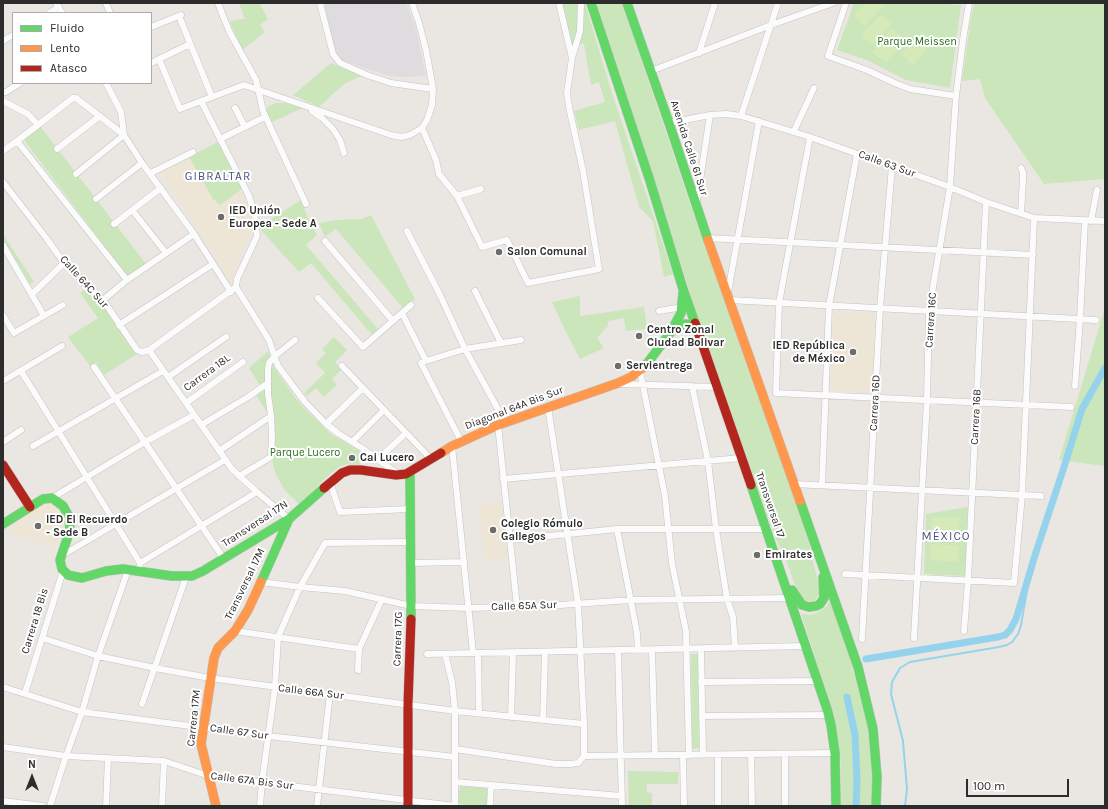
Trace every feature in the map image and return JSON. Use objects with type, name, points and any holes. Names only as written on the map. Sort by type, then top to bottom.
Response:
[{"type":"main road","points":[[590,3],[650,181],[683,289],[682,307]]},
{"type":"main road","name":"Avenida Calle 61 Sur","points":[[626,3],[669,123],[728,298]]},
{"type":"main road","name":"Transversal 17","points":[[683,289],[818,681],[828,715],[835,753],[836,806]]},
{"type":"main road","points":[[728,298],[858,667],[868,706],[875,745],[877,777],[876,806]]},
{"type":"main road","name":"Diagonal 64A Bis Sur","points":[[399,475],[410,473],[461,441],[501,424],[618,384],[631,377],[644,367],[670,332],[678,319],[682,307]]},
{"type":"main road","points":[[670,332],[684,324],[696,326]]},
{"type":"main road","points":[[3,465],[30,507]]},
{"type":"main road","name":"Transversal 17N","points":[[186,577],[197,574],[224,559],[289,519],[342,473],[356,470],[399,475]]},
{"type":"main road","name":"Carrera 17G","points":[[408,803],[408,704],[411,606],[410,473]]},
{"type":"main road","points":[[3,524],[43,499],[52,498],[63,506],[68,513],[70,521],[69,535],[61,556]]},
{"type":"main road","name":"Transversal 17M","points":[[210,678],[214,658],[218,648],[226,638],[235,631],[248,610],[289,519]]},
{"type":"main road","name":"Carrera 18 Bis","points":[[61,556],[60,563],[63,571]]},
{"type":"main road","points":[[783,578],[802,605],[813,607],[820,604],[824,594],[820,558]]},
{"type":"main road","points":[[63,571],[73,577],[82,578],[106,571],[128,570],[139,567],[163,576],[186,577]]},
{"type":"main road","name":"Carrera 17M","points":[[210,678],[203,727],[202,750],[216,806]]},
{"type":"street","points":[[218,3],[229,31],[256,80],[265,117],[306,204]]},
{"type":"street","points":[[320,3],[333,54],[335,59],[340,64],[391,83],[434,90]]},
{"type":"street","points":[[159,59],[180,109],[240,86],[249,86],[396,136],[410,135],[422,128],[427,120],[431,110],[434,90],[419,23],[412,3]]},
{"type":"street","points":[[559,3],[572,58]]},
{"type":"street","points":[[422,128],[436,160],[439,174],[457,196],[482,247],[508,240],[528,283],[599,269],[583,171],[567,92],[572,58],[580,31],[581,3]]},
{"type":"street","points":[[699,53],[715,3]]},
{"type":"street","points":[[741,116],[778,3]]},
{"type":"street","points":[[651,71],[833,3]]},
{"type":"street","points":[[846,3],[828,56],[867,70],[910,89],[956,96]]},
{"type":"street","name":"Carrera 16C","points":[[914,638],[927,400],[929,311],[950,187],[956,96],[969,3]]},
{"type":"street","points":[[152,27],[180,15],[190,44],[212,97]]},
{"type":"street","points":[[3,41],[12,36]]},
{"type":"street","points":[[152,62],[190,44]]},
{"type":"street","points":[[3,92],[6,92],[18,84]]},
{"type":"street","points":[[107,84],[121,112],[124,135]]},
{"type":"street","points":[[794,131],[814,88]]},
{"type":"street","points":[[3,152],[75,98],[124,135],[142,163],[194,234],[231,292]]},
{"type":"street","points":[[3,101],[28,114],[38,126]]},
{"type":"street","points":[[201,101],[250,196],[257,236],[237,279],[236,287],[149,350],[225,460],[239,476],[289,519]]},
{"type":"street","points":[[300,104],[328,123],[340,140],[344,152]]},
{"type":"street","points":[[235,108],[245,126]]},
{"type":"street","name":"Calle 63 Sur","points":[[669,123],[726,114],[741,116],[794,131],[950,187],[986,202],[1034,218],[1104,222]]},
{"type":"street","points":[[57,149],[100,116]]},
{"type":"street","points":[[696,206],[710,116]]},
{"type":"street","points":[[220,139],[265,117]]},
{"type":"street","points":[[759,121],[728,298],[829,306],[1096,320]]},
{"type":"street","points":[[76,174],[124,135]]},
{"type":"street","points":[[810,137],[779,303],[776,393],[1071,407]]},
{"type":"street","points":[[14,143],[127,280]]},
{"type":"street","points":[[150,173],[193,152]]},
{"type":"street","points":[[822,485],[829,306],[857,154]]},
{"type":"street","points":[[96,200],[142,163]]},
{"type":"street","name":"Carrera 16D","points":[[862,639],[880,308],[892,166]]},
{"type":"street","points":[[1021,168],[1024,179],[1021,213]]},
{"type":"street","name":"Calle 64C Sur","points":[[3,182],[64,263],[103,300],[138,351],[149,350]]},
{"type":"street","points":[[114,224],[161,188]]},
{"type":"street","points":[[457,196],[481,189]]},
{"type":"street","points":[[1075,386],[1088,221],[1097,190]]},
{"type":"street","name":"Carrera 16B","points":[[964,632],[968,581],[986,202]]},
{"type":"street","points":[[132,210],[166,253]]},
{"type":"street","points":[[845,574],[1014,583],[1022,495],[1034,218]]},
{"type":"street","points":[[407,231],[439,293],[501,424],[504,479],[517,607]]},
{"type":"street","points":[[103,300],[127,280],[194,234]]},
{"type":"street","points":[[707,238],[1033,255]]},
{"type":"street","points":[[326,241],[392,321]]},
{"type":"street","points":[[3,245],[44,316]]},
{"type":"street","points":[[32,294],[64,263]]},
{"type":"street","points":[[119,325],[212,264]]},
{"type":"street","points":[[236,287],[269,340],[278,366],[298,394],[326,424],[399,475]]},
{"type":"street","points":[[475,291],[500,344]]},
{"type":"street","points":[[318,298],[363,348],[411,305]]},
{"type":"street","points":[[3,315],[14,333],[63,305]]},
{"type":"street","points":[[659,311],[682,307]]},
{"type":"street","points":[[402,313],[423,362],[461,441]]},
{"type":"street","points":[[168,377],[226,337]]},
{"type":"street","points":[[239,476],[271,457],[271,416],[269,409],[268,383],[269,363],[275,356],[295,340]]},
{"type":"street","points":[[423,362],[465,349],[521,340]]},
{"type":"street","points":[[3,381],[62,346]]},
{"type":"street","name":"Carrera 18L","points":[[186,403],[243,362]]},
{"type":"street","points":[[342,366],[431,459]]},
{"type":"street","points":[[94,367],[224,559]]},
{"type":"street","points":[[21,371],[116,523],[139,567],[257,492]]},
{"type":"street","points":[[33,446],[114,398],[164,371]]},
{"type":"street","points":[[640,371],[665,496],[672,564],[678,599],[686,631],[686,755],[684,806]]},
{"type":"street","points":[[201,425],[248,397],[268,383]]},
{"type":"street","points":[[618,384],[717,387]]},
{"type":"street","points":[[692,386],[708,461],[716,529],[727,599],[732,617],[735,648]]},
{"type":"street","points":[[326,424],[363,388]]},
{"type":"street","points":[[455,749],[556,764],[578,763],[584,756],[584,724],[578,603],[548,407]]},
{"type":"street","points":[[352,442],[384,410]]},
{"type":"street","points":[[52,498],[145,442],[194,415]]},
{"type":"street","points":[[219,451],[271,416]]},
{"type":"street","points":[[3,442],[21,430]]},
{"type":"street","points":[[378,459],[406,433]]},
{"type":"street","points":[[452,446],[468,608],[475,653],[478,713]]},
{"type":"street","points":[[504,479],[741,458]]},
{"type":"street","points":[[61,556],[225,460]]},
{"type":"street","points":[[330,482],[340,512],[410,510]]},
{"type":"street","points":[[793,484],[1041,496]]},
{"type":"street","points":[[510,540],[617,529],[766,529]]},
{"type":"street","points":[[617,529],[637,633],[638,650]]},
{"type":"street","points":[[260,806],[275,687],[278,638],[300,587],[326,543],[410,542]]},
{"type":"street","points":[[410,563],[464,562]]},
{"type":"street","points":[[50,806],[82,712],[98,656],[128,570]]},
{"type":"street","name":"Carrera 18 Bis","points":[[25,693],[63,571]]},
{"type":"street","points":[[142,704],[186,577]]},
{"type":"street","name":"Calle 65A Sur","points":[[261,582],[300,587],[345,590],[411,606],[468,608],[546,606],[631,600],[790,598]]},
{"type":"street","points":[[358,670],[359,649],[382,598]]},
{"type":"street","points":[[235,631],[359,649]]},
{"type":"street","name":"Calle 66A Sur","points":[[42,638],[98,656],[210,678],[455,711],[584,724]]},
{"type":"street","points":[[427,654],[581,652],[806,646]]},
{"type":"street","points":[[701,649],[702,755]]},
{"type":"street","points":[[618,650],[622,806]]},
{"type":"street","points":[[652,650],[655,755]]},
{"type":"street","points":[[511,717],[513,652]]},
{"type":"street","points":[[543,720],[546,652]]},
{"type":"street","points":[[445,654],[452,682],[455,711],[455,806]]},
{"type":"street","points":[[701,682],[818,681]]},
{"type":"street","name":"Calle 67 Sur","points":[[3,687],[82,712],[268,736],[455,757]]},
{"type":"street","points":[[317,806],[330,694]]},
{"type":"street","points":[[702,716],[828,715]]},
{"type":"street","name":"Calle 67A Bis Sur","points":[[3,747],[66,756],[164,761],[209,776],[408,803],[455,806]]},
{"type":"street","points":[[584,756],[835,753]]},
{"type":"street","points":[[751,754],[752,806]]},
{"type":"street","points":[[785,754],[785,806]]},
{"type":"street","points":[[718,755],[718,806]]},
{"type":"street","points":[[106,806],[108,758]]},
{"type":"street","points":[[162,806],[164,761]]},
{"type":"street","points":[[455,782],[622,796]]},
{"type":"street","points":[[490,806],[491,785]]},
{"type":"street","points":[[3,802],[43,806]]},
{"type":"shaded area","points":[[324,3],[406,3],[415,25],[426,76],[389,76],[338,59],[333,53]]},
{"type":"shaded area","name":"IED Unión Europea - Sede A","points":[[189,157],[213,199],[220,205],[243,188],[251,212],[253,230],[237,267],[233,283],[230,282],[160,171]]},
{"type":"shaded area","name":"IED República de México","points":[[834,311],[875,313],[872,393],[831,392]]},
{"type":"shaded area","name":"Colegio Rómulo Gallegos","points":[[501,500],[508,557],[485,559],[478,504]]},
{"type":"shaded area","name":"IED El Recuerdo - Sede B","points":[[47,503],[58,507],[64,515],[66,522],[64,531],[53,548],[4,531],[40,506]]},
{"type":"green space","points":[[239,3],[259,3],[268,19],[260,25],[265,32],[241,51],[230,21],[245,19]]},
{"type":"green space","points":[[560,3],[577,3],[577,29],[572,49]]},
{"type":"green space","points":[[583,3],[585,3],[611,90],[673,274],[664,277],[653,221],[639,207],[615,121],[579,130],[574,111],[605,102],[599,82],[591,85],[584,44],[580,44],[584,20]]},
{"type":"green space","points":[[596,3],[622,3],[692,209],[809,540],[819,585],[819,595],[814,601],[802,600],[776,539],[757,488],[698,317]]},
{"type":"green space","name":"Parque Meissen","points":[[854,3],[925,3],[961,5],[950,88],[906,80],[867,60],[837,50]]},
{"type":"green space","points":[[866,3],[885,4],[864,26],[854,15]]},
{"type":"green space","points":[[974,3],[1105,3],[1105,179],[1044,184],[985,98],[980,79],[962,81]]},
{"type":"green space","points":[[881,14],[892,24],[872,45],[861,35]]},
{"type":"green space","points":[[892,28],[906,40],[886,63],[872,52]]},
{"type":"green space","points":[[922,32],[933,43],[913,65],[901,54]]},
{"type":"green space","points":[[331,63],[363,75],[344,84],[319,107],[293,95]]},
{"type":"green space","points":[[276,103],[286,103],[303,108],[272,122],[266,111],[268,106]]},
{"type":"green space","points":[[40,126],[146,264],[128,277],[24,140]]},
{"type":"green space","points":[[218,142],[243,188],[220,205],[213,199],[189,157]]},
{"type":"green space","points":[[301,200],[309,221],[317,235],[306,245],[378,329],[372,335],[311,263],[299,272],[258,227]]},
{"type":"green space","points":[[371,215],[415,299],[403,308],[336,229],[325,237],[319,223],[337,220],[361,219]]},
{"type":"green space","points":[[3,234],[34,282],[30,284],[3,240]]},
{"type":"green space","points":[[86,289],[93,299],[103,304],[137,354],[104,375],[96,362],[90,366],[68,337],[98,318],[80,293]]},
{"type":"green space","points":[[1105,293],[1105,466],[1059,460],[1104,311]]},
{"type":"green space","points":[[580,296],[580,316],[644,307],[647,329],[626,331],[624,318],[608,321],[608,326],[597,338],[604,348],[580,359],[552,302]]},
{"type":"green space","points":[[334,337],[347,350],[335,362],[341,370],[332,379],[337,385],[324,397],[316,388],[307,396],[304,393],[325,373],[316,363],[326,353],[322,349]]},
{"type":"green space","name":"Parque Lucero","points":[[268,351],[274,367],[294,396],[306,410],[331,434],[361,452],[359,466],[347,464],[339,467],[299,504],[285,490],[277,477],[273,465],[270,417],[254,392],[261,387],[249,368]]},
{"type":"green space","points":[[968,507],[966,576],[924,574],[926,514]]},
{"type":"green space","points":[[932,517],[960,517],[959,531],[931,530]]},
{"type":"green space","points":[[931,544],[959,546],[958,562],[930,560]]},
{"type":"green space","points":[[831,599],[850,658],[868,728],[872,769],[872,806],[840,806],[841,764],[830,703],[801,614],[811,615],[819,612],[827,606]]},
{"type":"green space","points":[[691,654],[698,654],[699,748],[692,749]]},
{"type":"green space","points":[[628,771],[678,772],[678,784],[647,784],[647,792],[652,793],[652,806],[629,806]]},
{"type":"green space","points":[[460,786],[488,788],[487,806],[468,806],[458,803]]},
{"type":"waterway","points":[[866,659],[998,637],[1005,635],[1010,630],[1016,619],[1082,409],[1105,368]]},
{"type":"waterway","points":[[905,806],[907,789],[903,741],[891,694],[892,682],[900,668],[910,662],[999,647],[1012,642],[1018,634],[1021,625],[1030,573]]},
{"type":"waterway","points":[[847,697],[855,735],[857,780],[856,806]]},
{"type":"traffic: fast","points":[[591,3],[695,323]]},
{"type":"traffic: fast","points":[[627,3],[708,240]]},
{"type":"traffic: fast","points":[[646,365],[670,333],[681,313],[683,293]]},
{"type":"traffic: fast","points":[[673,331],[684,324],[696,325]]},
{"type":"traffic: fast","points":[[410,473],[411,619]]},
{"type":"traffic: fast","points":[[751,485],[827,709],[835,753],[836,806]]},
{"type":"traffic: fast","points":[[3,524],[43,499],[52,498],[63,506],[69,517],[70,530],[60,560],[62,569],[68,575],[82,578],[106,571],[123,569],[172,576],[192,576],[203,571],[289,519],[324,488]]},
{"type":"traffic: fast","points":[[800,501],[858,667],[873,729],[877,777],[876,806]]},
{"type":"traffic: fast","points":[[261,582],[289,519]]},
{"type":"traffic: fast","points":[[792,590],[802,605],[809,607],[816,606],[820,604],[824,598],[823,577]]},
{"type":"traffic: slow","points":[[708,240],[800,501]]},
{"type":"traffic: slow","points":[[441,453],[452,446],[498,425],[618,383],[631,377],[646,365]]},
{"type":"traffic: slow","points":[[216,806],[201,744],[214,658],[218,648],[235,631],[248,610],[261,582]]},
{"type":"traffic: jam","points":[[695,323],[751,485]]},
{"type":"traffic: jam","points":[[324,488],[342,473],[350,470],[396,475],[406,474],[441,453]]},
{"type":"traffic: jam","points":[[3,465],[30,507]]},
{"type":"traffic: jam","points":[[408,806],[408,704],[411,619]]},
{"type":"place","name":"IED Unión Europea - Sede A","points":[[221,217]]},
{"type":"place","name":"Salon Comunal","points":[[499,252]]},
{"type":"place","name":"Centro Zonal Ciudad Bolivar","points":[[639,336]]},
{"type":"place","name":"IED República de México","points":[[853,352]]},
{"type":"place","name":"Servientrega","points":[[618,366]]},
{"type":"place","name":"Cai Lucero","points":[[352,458]]},
{"type":"place","name":"IED El Recuerdo - Sede B","points":[[38,526]]},
{"type":"place","name":"Colegio Rómulo Gallegos","points":[[493,530]]},
{"type":"place","name":"Emirates","points":[[757,555]]},
{"type":"district","name":"GIBRALTAR","points":[[218,177]]},
{"type":"district","name":"MÉXICO","points":[[946,537]]}]
